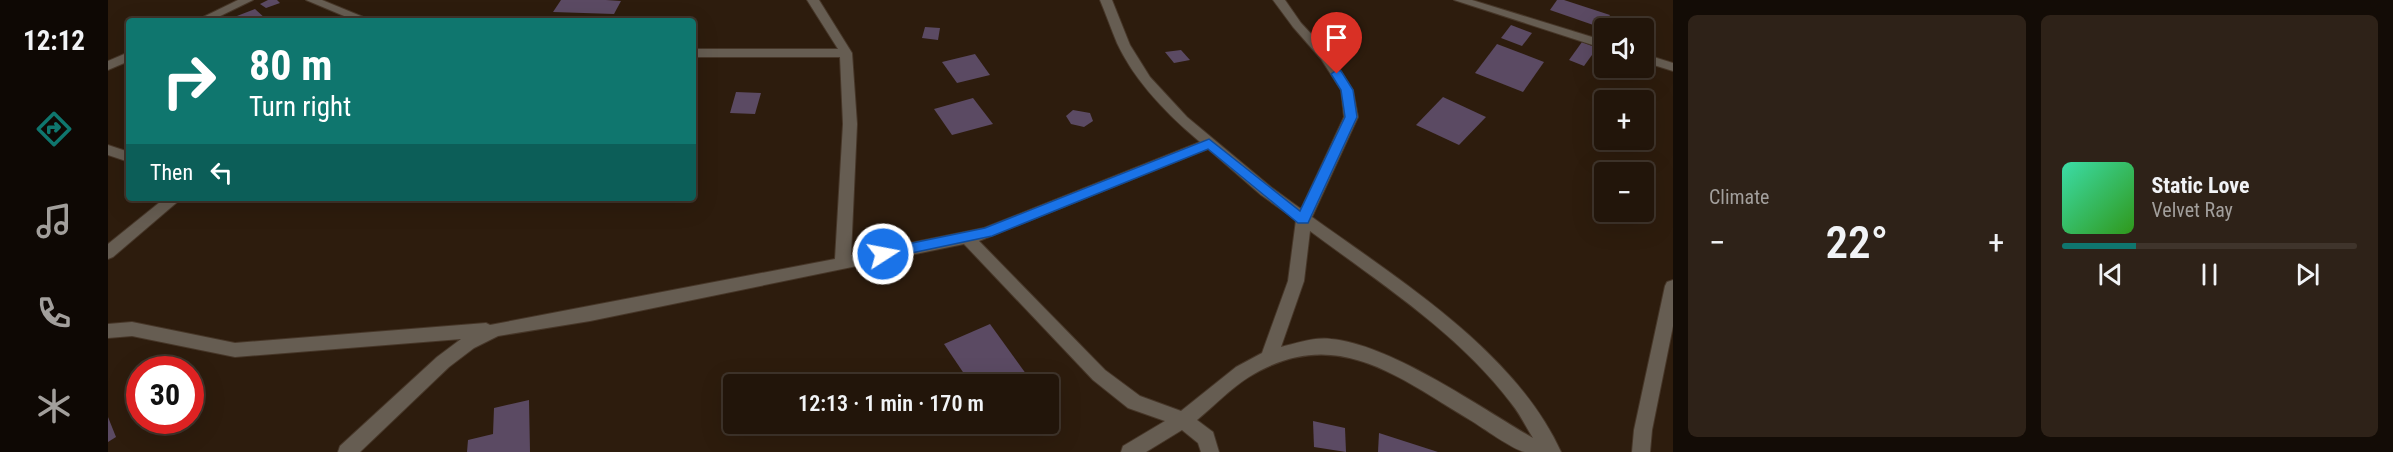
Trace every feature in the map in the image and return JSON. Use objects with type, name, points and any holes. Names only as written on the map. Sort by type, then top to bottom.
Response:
[{"type":"street","points":[[208,18],[247,0]]},
{"type":"street","points":[[312,0],[359,18]]},
{"type":"street","points":[[813,0],[846,53],[850,124],[843,262]]},
{"type":"street","points":[[1106,0],[1124,45],[1145,79],[1182,120],[1303,220],[1398,288],[1470,346],[1518,398],[1552,452]]},
{"type":"street","points":[[1269,358],[1296,281],[1303,220],[1351,117],[1347,90],[1326,57],[1297,26],[1279,0]]},
{"type":"street","points":[[1460,0],[1594,42]]},
{"type":"street","points":[[696,53],[846,53]]},
{"type":"street","points":[[108,66],[126,57]]},
{"type":"street","points":[[1654,61],[1673,67]]},
{"type":"street","points":[[108,332],[132,328],[235,350],[495,330],[590,314],[987,233],[1209,144]]},
{"type":"street","points":[[108,150],[126,156]]},
{"type":"street","points":[[108,253],[171,201]]},
{"type":"street","points":[[967,238],[1099,375],[1134,402],[1184,420],[1206,438],[1210,452]]},
{"type":"street","points":[[1641,452],[1643,429],[1673,286]]},
{"type":"street","points":[[347,452],[443,362],[468,343],[495,330]]},
{"type":"street","points":[[1130,452],[1184,420],[1242,372],[1269,358],[1308,347],[1331,346],[1358,352],[1399,369],[1540,452]]},
{"type":"building","points":[[268,0],[277,0],[280,3],[266,8],[260,4]]},
{"type":"building","points":[[561,0],[621,1],[614,14],[553,12]]},
{"type":"building","points":[[1557,0],[1564,0],[1610,15],[1608,18],[1594,18],[1594,25],[1550,10]]},
{"type":"building","points":[[255,9],[265,18],[232,18]]},
{"type":"building","points":[[1511,25],[1532,33],[1522,46],[1501,38]]},
{"type":"building","points":[[925,27],[940,28],[938,40],[922,38]]},
{"type":"building","points":[[1582,42],[1594,47],[1594,52],[1584,66],[1569,60]]},
{"type":"building","points":[[1497,44],[1544,62],[1523,92],[1475,73]]},
{"type":"building","points":[[1181,50],[1190,60],[1174,63],[1165,52]]},
{"type":"building","points":[[975,54],[990,75],[957,83],[942,62]]},
{"type":"building","points":[[736,92],[761,93],[755,114],[730,113]]},
{"type":"building","points":[[1443,97],[1486,117],[1459,145],[1416,125]]},
{"type":"building","points":[[973,98],[993,124],[952,135],[934,109]]},
{"type":"building","points":[[1073,110],[1090,113],[1093,121],[1084,127],[1071,124],[1066,116]]},
{"type":"building","points":[[990,324],[1026,374],[964,374],[944,344]]},
{"type":"building","points":[[529,400],[530,452],[467,452],[468,440],[493,434],[494,408]]},
{"type":"building","points":[[108,417],[116,437],[108,442]]},
{"type":"building","points":[[1313,421],[1345,428],[1346,452],[1314,447]]},
{"type":"building","points":[[1379,433],[1438,452],[1378,452]]},
{"type":"route","points":[[883,254],[987,233],[1209,144],[1303,220],[1351,117],[1347,90],[1337,74]]}]
